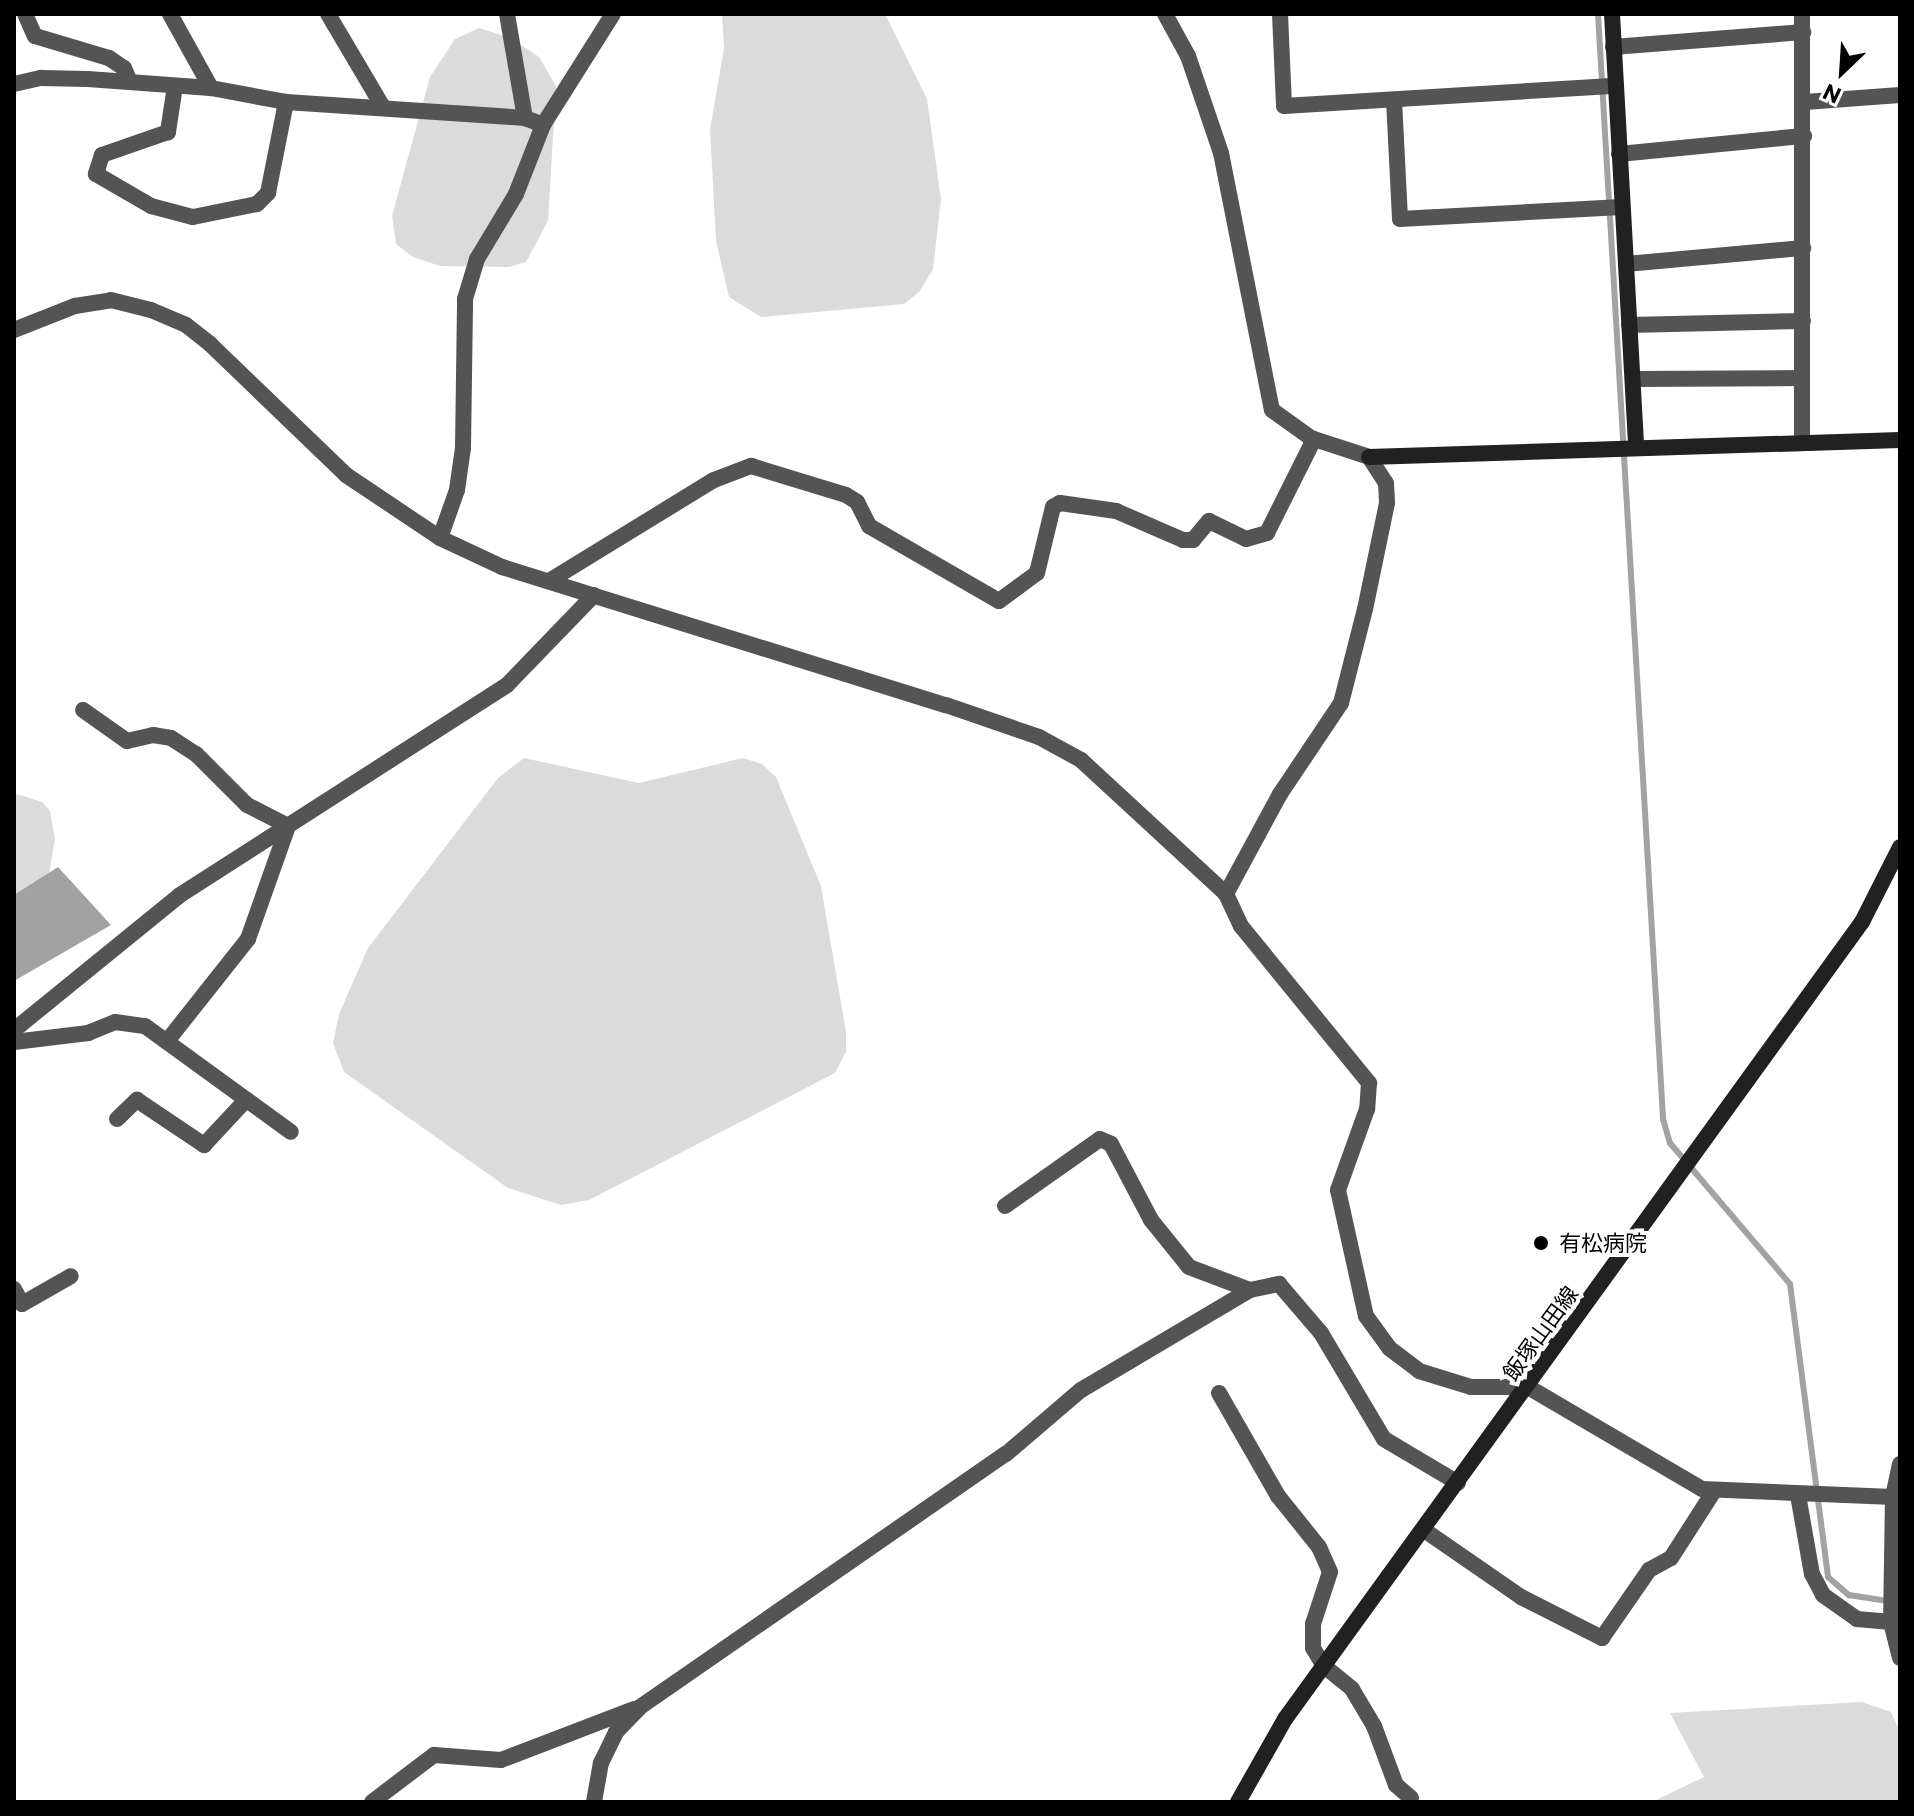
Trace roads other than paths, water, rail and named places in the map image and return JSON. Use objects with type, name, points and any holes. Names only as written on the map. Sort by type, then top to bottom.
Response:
[{"type":"main road","points":[[1612,14],[1636,445]]},
{"type":"main road","points":[[1369,457],[1636,445],[1900,440]]},
{"type":"main road","name":"飯塚山田線","points":[[1238,1802],[1285,1719],[1862,922],[1900,847]]},
{"type":"street","points":[[25,14],[35,36],[109,58],[124,68],[130,82]]},
{"type":"street","points":[[170,14],[211,88]]},
{"type":"street","points":[[328,14],[383,107]]},
{"type":"street","points":[[507,14],[525,118]]},
{"type":"street","points":[[440,538],[457,490],[463,448],[465,299],[477,259],[516,194],[543,125],[613,14]]},
{"type":"street","points":[[1165,14],[1188,56],[1221,153],[1265,391],[1272,410],[1314,439],[1369,457],[1386,483],[1387,503],[1353,671],[1341,703],[1280,794],[1226,894]]},
{"type":"street","points":[[1280,14],[1284,106],[1615,86]]},
{"type":"street","points":[[1802,14],[1805,102],[1802,441]]},
{"type":"street","points":[[1613,47],[1803,32]]},
{"type":"street","points":[[14,84],[41,78],[211,88],[286,102],[525,118],[543,125]]},
{"type":"street","points":[[175,86],[168,132],[102,155],[96,174],[151,206],[193,217],[257,204],[268,193],[286,102]]},
{"type":"street","points":[[1805,102],[1900,95]]},
{"type":"street","points":[[1394,100],[1400,219],[1622,207]]},
{"type":"street","points":[[1619,154],[1804,136]]},
{"type":"street","points":[[1626,264],[1803,248]]},
{"type":"street","points":[[14,330],[75,306],[111,300],[130,302],[186,325],[346,475],[440,538],[549,581],[1039,737],[1081,760],[1122,794],[1226,894],[1241,926],[1369,1083],[1367,1109],[1338,1190],[1366,1316],[1389,1348],[1419,1371],[1471,1387],[1528,1387],[1690,1485],[1714,1491],[1893,1497]]},
{"type":"street","points":[[1629,325],[1803,321]]},
{"type":"street","points":[[1633,379],[1802,378]]},
{"type":"street","points":[[549,581],[714,480],[751,466],[846,495],[857,502],[869,526],[999,601],[1037,573],[1053,507],[1060,503],[1116,511],[1183,540],[1193,540],[1209,521],[1246,539],[1267,533],[1314,439]]},
{"type":"street","points":[[14,1030],[169,903],[507,685],[594,595]]},
{"type":"street","points":[[83,710],[127,741],[153,735],[171,738],[196,754],[260,815],[288,826]]},
{"type":"street","points":[[168,1040],[248,939],[288,826]]},
{"type":"street","points":[[14,1042],[39,1043],[115,1022],[145,1026],[168,1040],[237,1098],[272,1113],[291,1132]]},
{"type":"street","points":[[117,1119],[137,1100],[204,1145],[246,1100]]},
{"type":"street","points":[[1005,1206],[1100,1139],[1111,1144],[1151,1220],[1189,1267],[1250,1290]]},
{"type":"street","points":[[14,1289],[22,1304],[71,1276]]},
{"type":"street","points":[[594,1802],[601,1763],[616,1732],[640,1707],[1006,1454],[1081,1390],[1250,1290],[1279,1284],[1321,1333],[1384,1439],[1458,1483]]},
{"type":"street","points":[[1219,1393],[1278,1496],[1319,1547],[1330,1572],[1313,1624],[1313,1648],[1324,1666],[1352,1689],[1374,1726],[1396,1785],[1411,1798]]},
{"type":"street","points":[[1900,1464],[1893,1497],[1891,1622],[1900,1658]]},
{"type":"street","points":[[1424,1530],[1521,1597],[1602,1638],[1649,1570],[1671,1558],[1714,1491]]},
{"type":"street","points":[[1802,1495],[1812,1574],[1823,1595],[1845,1614],[1891,1622]]},
{"type":"street","points":[[372,1802],[434,1755],[501,1760],[640,1707]]},
{"type":"waterway","points":[[1598,14],[1663,1119],[1670,1143],[1790,1284],[1828,1577],[1849,1595],[1900,1603]]},
{"type":"place","name":"有松病院","points":[[1541,1243]]}]
